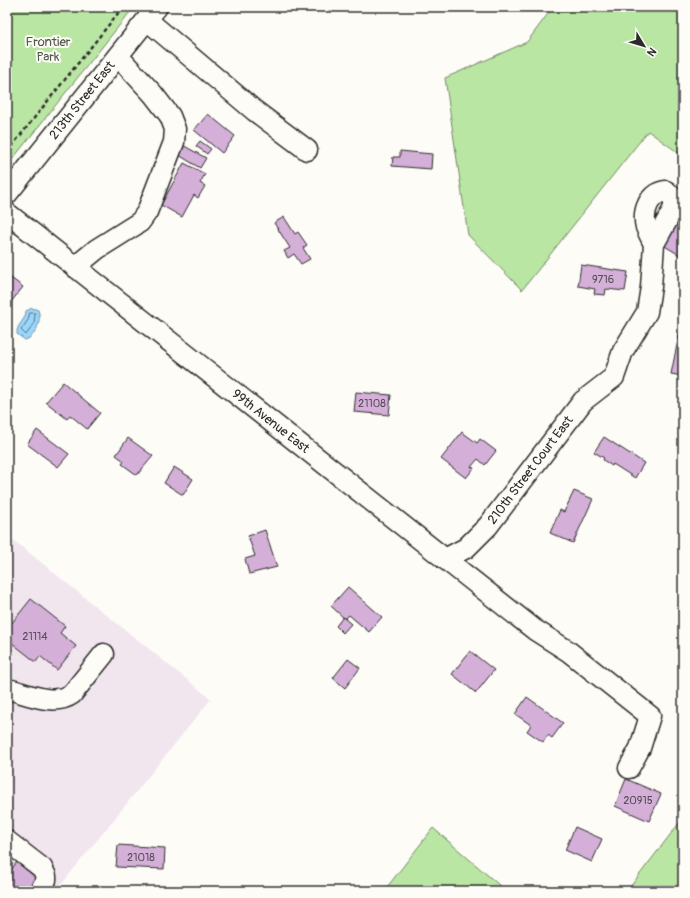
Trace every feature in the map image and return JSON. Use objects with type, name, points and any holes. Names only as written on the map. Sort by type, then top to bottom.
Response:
[{"type":"street","name":"213th Street East","points":[[7,194],[152,13]]},
{"type":"street","points":[[152,13],[255,111],[307,150]]},
{"type":"street","points":[[75,267],[97,249],[140,222],[147,212],[174,142],[175,129],[170,116],[153,94],[118,56]]},
{"type":"street","name":"99th Avenue East","points":[[7,213],[534,630],[568,650],[650,716],[640,748],[629,768]]},
{"type":"street","name":"210th Street Court East","points":[[445,559],[466,548],[488,526],[583,401],[614,377],[623,351],[647,312],[654,244]]},
{"type":"street","points":[[8,688],[46,698],[60,700],[67,698],[72,694],[104,654]]},
{"type":"street","points":[[7,841],[44,872],[46,880],[40,891]]},
{"type":"path","points":[[7,152],[123,7]]},
{"type":"shaded area","points":[[7,535],[211,699],[56,891],[7,891]]},
{"type":"green space","name":"Frontier Park","points":[[7,7],[134,7],[7,166]]},
{"type":"green space","points":[[553,7],[683,7],[683,156],[648,131],[522,290],[468,235],[445,78],[527,42]]},
{"type":"green space","points":[[683,818],[683,891],[627,891]]},
{"type":"green space","points":[[433,828],[506,891],[384,891]]},
{"type":"water","points":[[32,308],[38,310],[39,323],[35,332],[25,340],[17,334],[17,331],[26,314],[26,311]]},
{"type":"building","points":[[208,114],[235,136],[222,153],[194,130]]},
{"type":"building","points":[[200,141],[211,149],[207,154],[196,146]]},
{"type":"building","points":[[179,143],[206,158],[200,168],[174,152]]},
{"type":"building","points":[[400,151],[432,154],[431,169],[392,166],[393,157],[400,157]]},
{"type":"building","points":[[184,163],[205,174],[200,183],[205,186],[198,198],[194,195],[182,217],[161,205]]},
{"type":"building","points":[[284,217],[295,234],[298,232],[307,245],[303,248],[310,259],[301,264],[294,254],[288,258],[284,251],[290,248],[274,223]]},
{"type":"building","points":[[676,224],[683,228],[683,257],[663,245]]},
{"type":"building","points":[[581,265],[628,272],[625,291],[606,289],[605,295],[594,294],[595,289],[578,286]]},
{"type":"building","points":[[7,275],[23,287],[7,307]]},
{"type":"building","points":[[680,330],[683,330],[683,376],[671,374]]},
{"type":"building","points":[[63,382],[100,413],[87,429],[70,415],[67,419],[46,402]]},
{"type":"building","points":[[356,392],[391,395],[389,415],[354,412]]},
{"type":"building","points":[[37,430],[69,454],[58,467],[27,444]]},
{"type":"building","points":[[462,432],[477,443],[480,439],[496,451],[485,465],[478,459],[471,467],[474,468],[466,478],[441,459]]},
{"type":"building","points":[[604,437],[644,463],[635,478],[613,464],[612,466],[603,460],[604,458],[594,452]]},
{"type":"building","points":[[128,438],[153,456],[137,475],[122,464],[124,461],[116,455]]},
{"type":"building","points":[[174,467],[193,479],[183,495],[164,483]]},
{"type":"building","points":[[574,491],[593,499],[573,543],[550,533],[560,510],[564,512]]},
{"type":"building","points":[[265,530],[277,567],[249,574],[245,559],[255,556],[248,536]]},
{"type":"building","points":[[348,587],[382,617],[369,632],[349,615],[345,619],[331,606]]},
{"type":"building","points":[[31,599],[65,626],[60,633],[76,646],[57,670],[40,656],[36,662],[7,639],[7,629]]},
{"type":"building","points":[[343,617],[351,624],[343,633],[336,626]]},
{"type":"building","points":[[470,651],[494,670],[476,693],[452,674]]},
{"type":"building","points":[[348,659],[360,668],[345,688],[333,678]]},
{"type":"building","points":[[527,697],[563,723],[552,738],[548,735],[543,742],[527,731],[531,725],[515,714]]},
{"type":"building","points":[[626,779],[661,794],[649,821],[615,806]]},
{"type":"building","points":[[575,827],[602,839],[592,862],[565,850]]},
{"type":"building","points":[[118,845],[165,848],[164,869],[116,867]]},
{"type":"building","points":[[17,862],[40,881],[32,891],[7,891],[7,875]]}]
